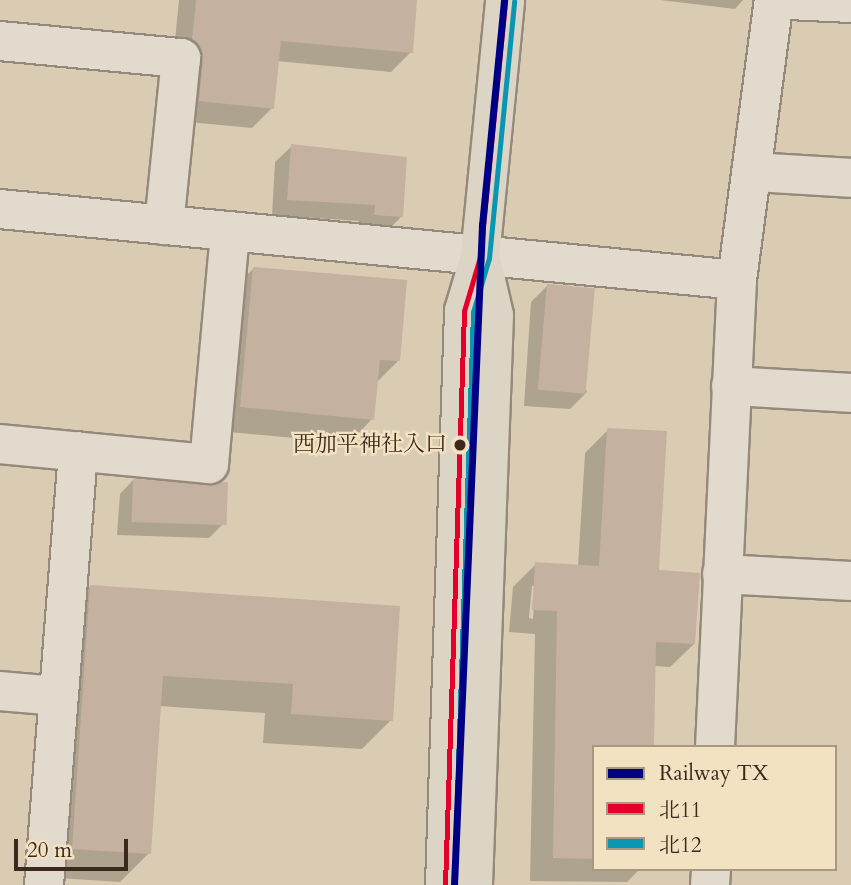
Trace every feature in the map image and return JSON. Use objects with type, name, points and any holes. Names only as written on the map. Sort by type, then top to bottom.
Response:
[{"type":"main road","points":[[445,885],[464,312],[480,257],[505,0]]},
{"type":"main road","points":[[473,885],[495,315],[480,257]]},
{"type":"street","points":[[715,745],[737,280],[754,172],[774,0]]},
{"type":"street","points":[[789,0],[851,3]]},
{"type":"street","points":[[0,41],[181,58],[164,225]]},
{"type":"street","points":[[754,172],[851,178]]},
{"type":"street","points":[[0,209],[230,234],[737,280]]},
{"type":"street","points":[[0,444],[209,464],[230,234]]},
{"type":"street","points":[[731,386],[851,393]]},
{"type":"street","points":[[44,885],[78,451]]},
{"type":"street","points":[[722,574],[851,581]]},
{"type":"street","points":[[0,691],[58,696]]},
{"type":"building","points":[[196,0],[417,0],[413,53],[281,41],[274,109],[199,101],[203,60],[192,40]]},
{"type":"building","points":[[291,144],[407,157],[403,217],[374,215],[375,205],[287,200]]},
{"type":"building","points":[[253,267],[407,280],[400,361],[380,360],[374,420],[240,407]]},
{"type":"building","points":[[547,284],[595,288],[586,394],[538,390]]},
{"type":"building","points":[[607,428],[667,431],[659,570],[700,573],[695,644],[656,642],[654,745],[592,745],[592,859],[553,858],[557,611],[532,610],[535,562],[599,566]]},
{"type":"building","points":[[133,479],[228,482],[226,525],[131,522]]},
{"type":"building","points":[[90,585],[400,606],[393,721],[291,714],[293,684],[163,676],[151,854],[72,849]]},
{"type":"rail line","name":"TX","points":[[454,885],[482,225],[504,0]]},
{"type":"transit line","name":"北11","points":[[445,885],[464,311],[480,257],[505,0]]},
{"type":"transit line","name":"北12","points":[[454,885],[473,312],[489,258],[514,1]]},
{"type":"place","name":"西加平神社入口","points":[[460,445]]}]
